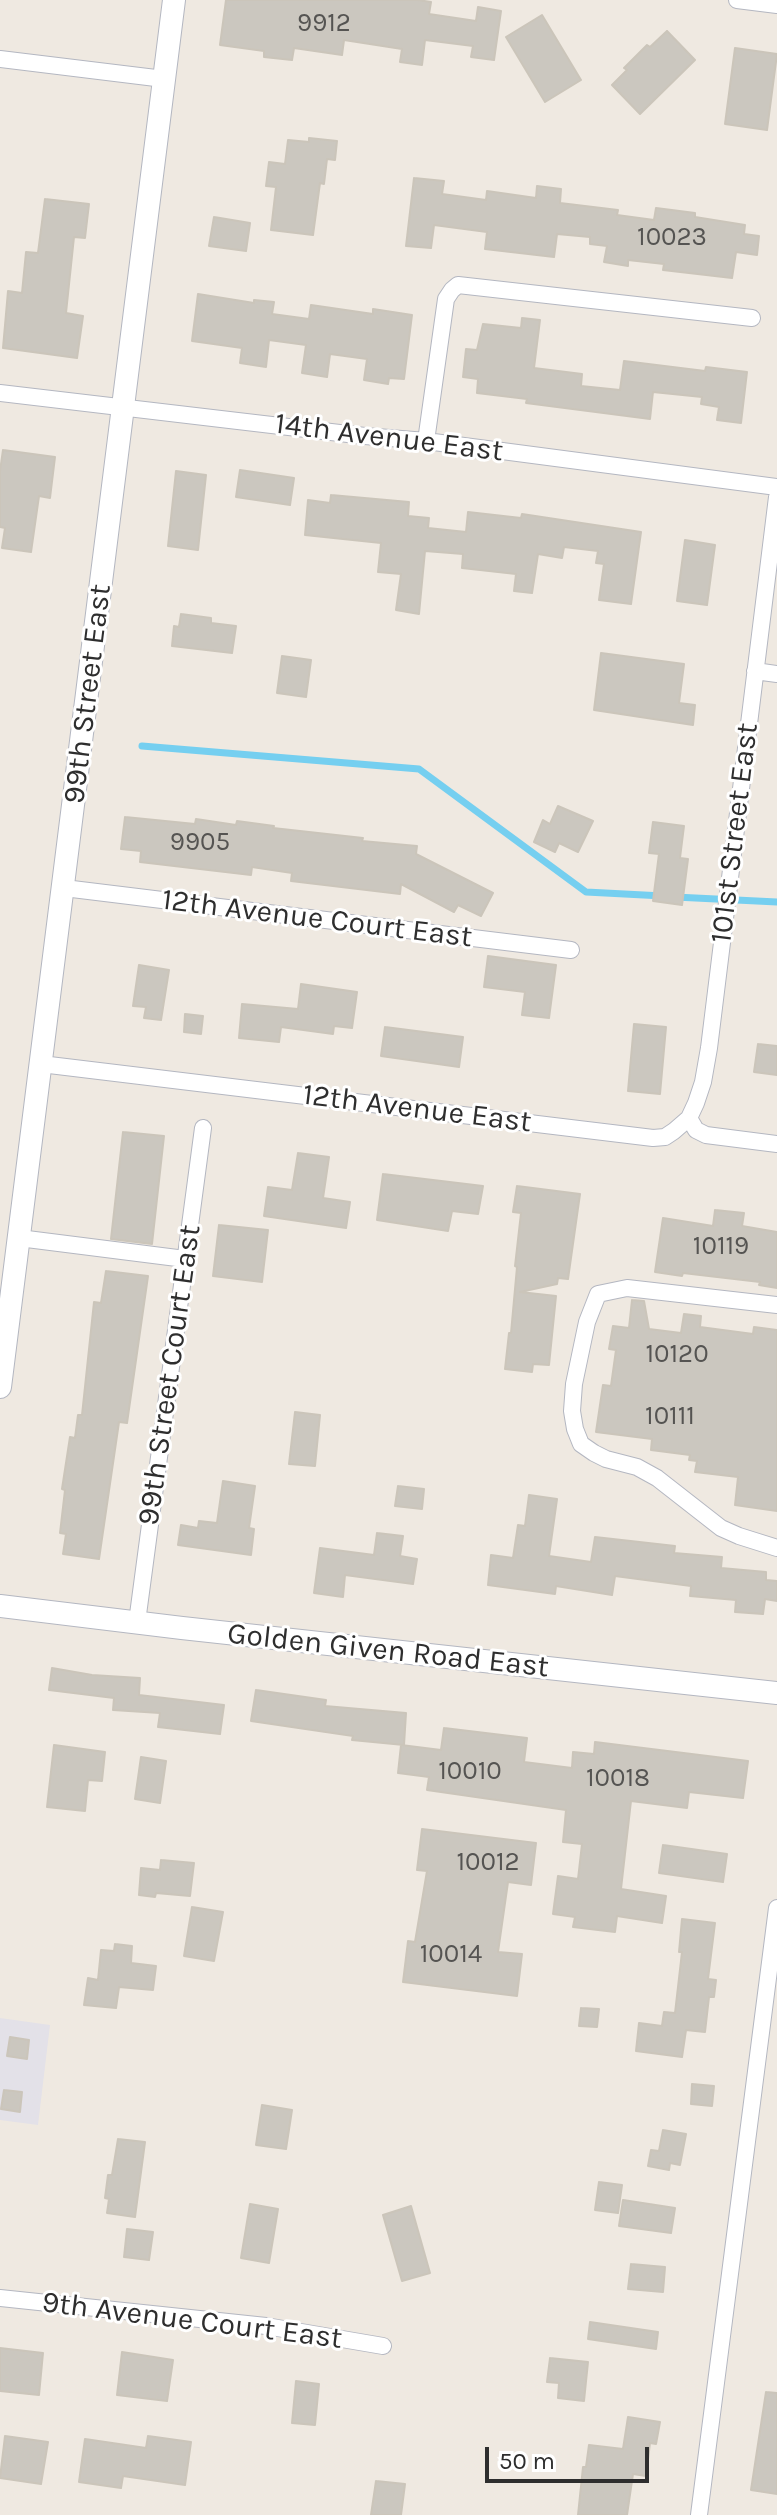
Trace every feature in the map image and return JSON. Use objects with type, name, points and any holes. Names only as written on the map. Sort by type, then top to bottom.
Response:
[{"type":"street","name":"99th Street East","points":[[0,1387],[174,0]]},
{"type":"street","points":[[737,0],[777,5]]},
{"type":"street","points":[[0,59],[164,79]]},
{"type":"street","points":[[426,441],[446,299],[458,285],[752,318]]},
{"type":"street","name":"14th Avenue East","points":[[0,393],[426,441],[777,487]]},
{"type":"street","name":"101st Street East","points":[[689,1118],[703,1082],[709,1048],[777,497]]},
{"type":"street","points":[[755,671],[777,674]]},
{"type":"street","name":"12th Avenue Court East","points":[[64,888],[571,950]]},
{"type":"street","name":"12th Avenue East","points":[[41,1064],[653,1138],[665,1137],[689,1118]]},
{"type":"street","points":[[689,1118],[696,1130],[706,1135],[777,1144]]},
{"type":"street","name":"99th Street Court East","points":[[137,1622],[203,1128]]},
{"type":"street","points":[[19,1238],[185,1259]]},
{"type":"street","points":[[777,1305],[627,1288],[598,1294],[587,1322],[574,1384],[572,1411],[581,1444],[606,1459],[637,1467],[657,1478],[721,1528],[777,1548]]},
{"type":"street","name":"Golden Given Road East","points":[[0,1606],[777,1693]]},
{"type":"street","points":[[699,2515],[777,1908]]},
{"type":"street","name":"9th Avenue Court East","points":[[0,2298],[266,2326],[383,2346]]},
{"type":"shaded area","points":[[0,2018],[50,2025],[38,2125],[0,2120]]},
{"type":"building","points":[[226,0],[418,0],[431,2],[429,14],[476,21],[478,7],[501,11],[494,60],[471,57],[473,46],[425,40],[422,65],[400,62],[402,49],[344,40],[342,55],[294,48],[292,60],[264,57],[264,51],[220,45]]},
{"type":"building","points":[[542,15],[581,80],[545,102],[506,37]]},
{"type":"building","points":[[667,31],[695,60],[640,114],[612,85],[647,45],[650,47]]},
{"type":"building","points":[[735,48],[777,54],[767,130],[725,124]]},
{"type":"building","points":[[309,138],[337,141],[335,160],[327,159],[324,184],[320,183],[313,235],[271,230],[276,187],[266,186],[269,162],[285,164],[288,140],[309,142]]},
{"type":"building","points":[[414,178],[444,181],[442,194],[486,200],[487,191],[536,198],[537,186],[561,189],[560,203],[618,210],[617,215],[654,220],[656,208],[695,213],[695,217],[745,225],[744,234],[759,236],[757,255],[736,252],[732,278],[663,270],[664,264],[628,260],[628,266],[604,262],[607,246],[590,244],[590,237],[557,234],[554,257],[485,249],[487,232],[434,225],[431,248],[406,246]]},
{"type":"building","points":[[45,199],[89,204],[85,238],[74,237],[66,313],[83,316],[77,358],[3,348],[8,291],[22,293],[26,252],[38,253]]},
{"type":"building","points":[[214,217],[250,223],[246,251],[209,246]]},
{"type":"building","points":[[198,294],[254,303],[254,300],[274,302],[272,314],[309,319],[311,305],[373,314],[373,309],[412,315],[404,379],[389,378],[388,384],[364,380],[367,359],[330,354],[327,377],[302,373],[306,345],[269,340],[266,367],[240,363],[242,348],[192,341]]},
{"type":"building","points":[[522,318],[540,320],[534,368],[582,374],[581,386],[620,390],[624,361],[705,371],[706,367],[747,372],[741,423],[717,420],[719,407],[701,404],[702,397],[653,392],[650,419],[526,403],[527,399],[477,393],[478,379],[463,377],[466,349],[477,350],[483,324],[521,328]]},
{"type":"building","points":[[3,450],[55,457],[50,498],[39,496],[31,552],[2,548],[5,528],[0,527]]},
{"type":"building","points":[[240,470],[294,478],[290,505],[236,497]]},
{"type":"building","points":[[176,471],[206,475],[198,550],[168,546]]},
{"type":"building","points":[[331,495],[409,502],[408,516],[429,518],[428,528],[466,532],[468,512],[521,518],[522,514],[641,532],[631,604],[599,600],[604,564],[596,563],[598,551],[564,547],[562,558],[538,554],[532,593],[514,591],[516,574],[462,568],[463,554],[425,551],[419,614],[396,610],[401,574],[378,572],[381,543],[305,535],[308,500],[330,503]]},
{"type":"building","points":[[685,540],[715,545],[707,605],[677,601]]},
{"type":"building","points":[[181,614],[211,618],[211,623],[236,626],[232,653],[172,646],[174,626],[179,627]]},
{"type":"building","points":[[601,653],[684,664],[679,703],[695,705],[693,725],[594,710]]},
{"type":"building","points":[[282,656],[311,660],[306,697],[277,693]]},
{"type":"building","points":[[558,806],[593,821],[578,852],[559,843],[555,852],[534,842],[543,820],[550,824]]},
{"type":"building","points":[[125,817],[195,824],[196,819],[236,825],[237,821],[363,838],[362,841],[417,846],[416,854],[493,893],[481,916],[458,905],[454,912],[401,884],[400,894],[291,881],[292,873],[252,867],[251,875],[140,862],[141,851],[121,849]]},
{"type":"building","points":[[653,822],[684,826],[680,858],[688,859],[682,905],[653,901],[659,854],[649,853]]},
{"type":"building","points":[[488,956],[556,965],[549,1018],[522,1015],[525,992],[484,987]]},
{"type":"building","points":[[139,965],[169,970],[161,1020],[144,1018],[146,1007],[133,1006]]},
{"type":"building","points":[[301,984],[357,992],[352,1028],[334,1026],[333,1034],[281,1027],[279,1042],[239,1038],[242,1004],[298,1009]]},
{"type":"building","points":[[185,1014],[203,1016],[201,1034],[184,1032]]},
{"type":"building","points":[[634,1024],[666,1027],[660,1094],[628,1091]]},
{"type":"building","points":[[385,1027],[463,1037],[459,1067],[381,1056]]},
{"type":"building","points":[[758,1044],[777,1046],[777,1075],[754,1072]]},
{"type":"building","points":[[123,1132],[164,1136],[152,1244],[111,1239]]},
{"type":"building","points":[[298,1153],[329,1157],[323,1198],[350,1202],[346,1228],[264,1216],[268,1187],[292,1190]]},
{"type":"building","points":[[383,1174],[483,1186],[478,1214],[452,1211],[448,1231],[377,1220]]},
{"type":"building","points":[[517,1186],[580,1194],[568,1279],[558,1278],[557,1284],[520,1292],[556,1296],[549,1365],[533,1364],[532,1372],[505,1369],[521,1213],[513,1212]]},
{"type":"building","points":[[715,1210],[744,1213],[742,1226],[777,1232],[777,1288],[759,1285],[760,1282],[655,1272],[663,1218],[713,1226]]},
{"type":"building","points":[[219,1225],[268,1230],[262,1282],[213,1276]]},
{"type":"building","points":[[106,1271],[148,1276],[127,1423],[119,1422],[99,1559],[63,1554],[66,1534],[60,1533],[65,1490],[62,1489],[70,1437],[75,1438],[78,1415],[82,1415],[94,1302],[101,1303]]},
{"type":"building","points":[[632,1300],[644,1301],[649,1329],[681,1333],[684,1314],[701,1316],[700,1327],[753,1334],[754,1327],[777,1330],[777,1511],[735,1505],[738,1477],[695,1472],[697,1461],[689,1460],[690,1455],[651,1450],[652,1439],[596,1432],[603,1385],[611,1386],[616,1350],[609,1349],[613,1326],[629,1328]]},
{"type":"building","points":[[295,1412],[320,1415],[315,1466],[289,1464]]},
{"type":"building","points":[[223,1481],[255,1486],[249,1528],[254,1529],[251,1555],[178,1545],[181,1525],[198,1528],[199,1521],[217,1523]]},
{"type":"building","points":[[398,1486],[424,1489],[422,1509],[395,1506]]},
{"type":"building","points":[[529,1495],[557,1499],[549,1556],[591,1562],[595,1537],[675,1546],[674,1553],[722,1557],[721,1568],[766,1572],[766,1580],[777,1581],[777,1601],[765,1599],[763,1614],[735,1612],[736,1600],[690,1596],[691,1586],[615,1576],[612,1595],[556,1586],[555,1594],[488,1585],[491,1555],[513,1558],[518,1525],[525,1526]]},
{"type":"building","points":[[377,1533],[403,1536],[400,1556],[417,1559],[413,1584],[345,1575],[343,1597],[314,1593],[320,1548],[374,1555]]},
{"type":"building","points":[[52,1668],[92,1675],[140,1678],[139,1695],[224,1705],[220,1734],[158,1727],[160,1713],[113,1710],[114,1698],[49,1690]]},
{"type":"building","points":[[256,1690],[326,1700],[325,1706],[406,1713],[404,1745],[352,1740],[353,1736],[251,1721]]},
{"type":"building","points":[[444,1728],[527,1738],[524,1762],[572,1768],[573,1752],[594,1754],[595,1742],[748,1761],[743,1798],[689,1792],[687,1808],[631,1801],[621,1889],[666,1896],[662,1923],[617,1916],[615,1932],[573,1927],[575,1917],[553,1914],[558,1876],[578,1879],[582,1844],[563,1842],[566,1810],[427,1790],[429,1777],[398,1773],[401,1745],[441,1750]]},
{"type":"building","points":[[54,1745],[105,1752],[102,1781],[88,1780],[85,1811],[47,1807]]},
{"type":"building","points":[[141,1757],[166,1761],[160,1803],[135,1799]]},
{"type":"building","points":[[422,1829],[536,1843],[531,1885],[508,1882],[498,1952],[522,1954],[517,1996],[403,1982],[408,1941],[415,1942],[427,1871],[417,1870]]},
{"type":"building","points":[[663,1845],[727,1854],[723,1882],[659,1873]]},
{"type":"building","points":[[161,1860],[194,1863],[190,1896],[139,1895],[141,1868],[160,1870]]},
{"type":"building","points":[[192,1907],[223,1912],[214,1961],[184,1956]]},
{"type":"building","points":[[682,1919],[715,1923],[708,1979],[716,1980],[714,1997],[709,1997],[705,2032],[686,2030],[682,2057],[636,2051],[639,2023],[662,2026],[664,2012],[675,2013],[682,1952],[679,1952]]},
{"type":"building","points":[[115,1944],[132,1946],[131,1963],[156,1966],[153,1990],[119,1987],[116,2008],[84,2005],[88,1978],[98,1980],[101,1950],[114,1951]]},
{"type":"building","points":[[581,2008],[599,2009],[597,2027],[579,2026]]},
{"type":"building","points":[[10,2037],[29,2040],[27,2059],[7,2056]]},
{"type":"building","points":[[692,2084],[714,2086],[712,2106],[691,2104]]},
{"type":"building","points":[[4,2090],[22,2092],[20,2112],[1,2109]]},
{"type":"building","points":[[262,2105],[292,2110],[286,2149],[256,2145]]},
{"type":"building","points":[[663,2130],[686,2134],[680,2165],[670,2163],[669,2170],[648,2166],[651,2150],[659,2151]]},
{"type":"building","points":[[118,2139],[145,2142],[135,2217],[107,2213],[108,2175],[112,2175]]},
{"type":"building","points":[[599,2182],[622,2185],[618,2213],[595,2210]]},
{"type":"building","points":[[623,2200],[675,2208],[671,2233],[619,2226]]},
{"type":"building","points":[[250,2204],[278,2209],[269,2263],[241,2258]]},
{"type":"building","points":[[411,2206],[430,2273],[402,2281],[383,2215]]},
{"type":"building","points":[[127,2229],[153,2232],[149,2260],[124,2257]]},
{"type":"building","points":[[631,2264],[665,2267],[663,2292],[628,2289]]},
{"type":"building","points":[[590,2322],[658,2332],[656,2349],[588,2339]]},
{"type":"building","points":[[0,2348],[43,2353],[39,2395],[0,2391]]},
{"type":"building","points":[[122,2352],[173,2360],[167,2401],[117,2395]]},
{"type":"building","points":[[550,2358],[588,2362],[584,2401],[558,2398],[559,2383],[547,2382]]},
{"type":"building","points":[[296,2381],[319,2384],[315,2425],[292,2423]]},
{"type":"building","points":[[766,2392],[777,2393],[777,2494],[751,2490]]},
{"type":"building","points":[[628,2417],[660,2422],[656,2444],[650,2443],[646,2476],[633,2474],[627,2515],[578,2515],[583,2467],[586,2467],[589,2445],[623,2449]]},
{"type":"building","points":[[5,2436],[48,2442],[41,2484],[0,2478]]},
{"type":"building","points":[[148,2436],[191,2442],[185,2485],[123,2476],[121,2488],[79,2482],[85,2439],[146,2448]]},
{"type":"building","points":[[376,2481],[405,2484],[401,2515],[371,2515]]},
{"type":"waterway","points":[[142,746],[419,769],[586,892],[663,896]]},
{"type":"waterway","points":[[675,897],[777,902]]}]
